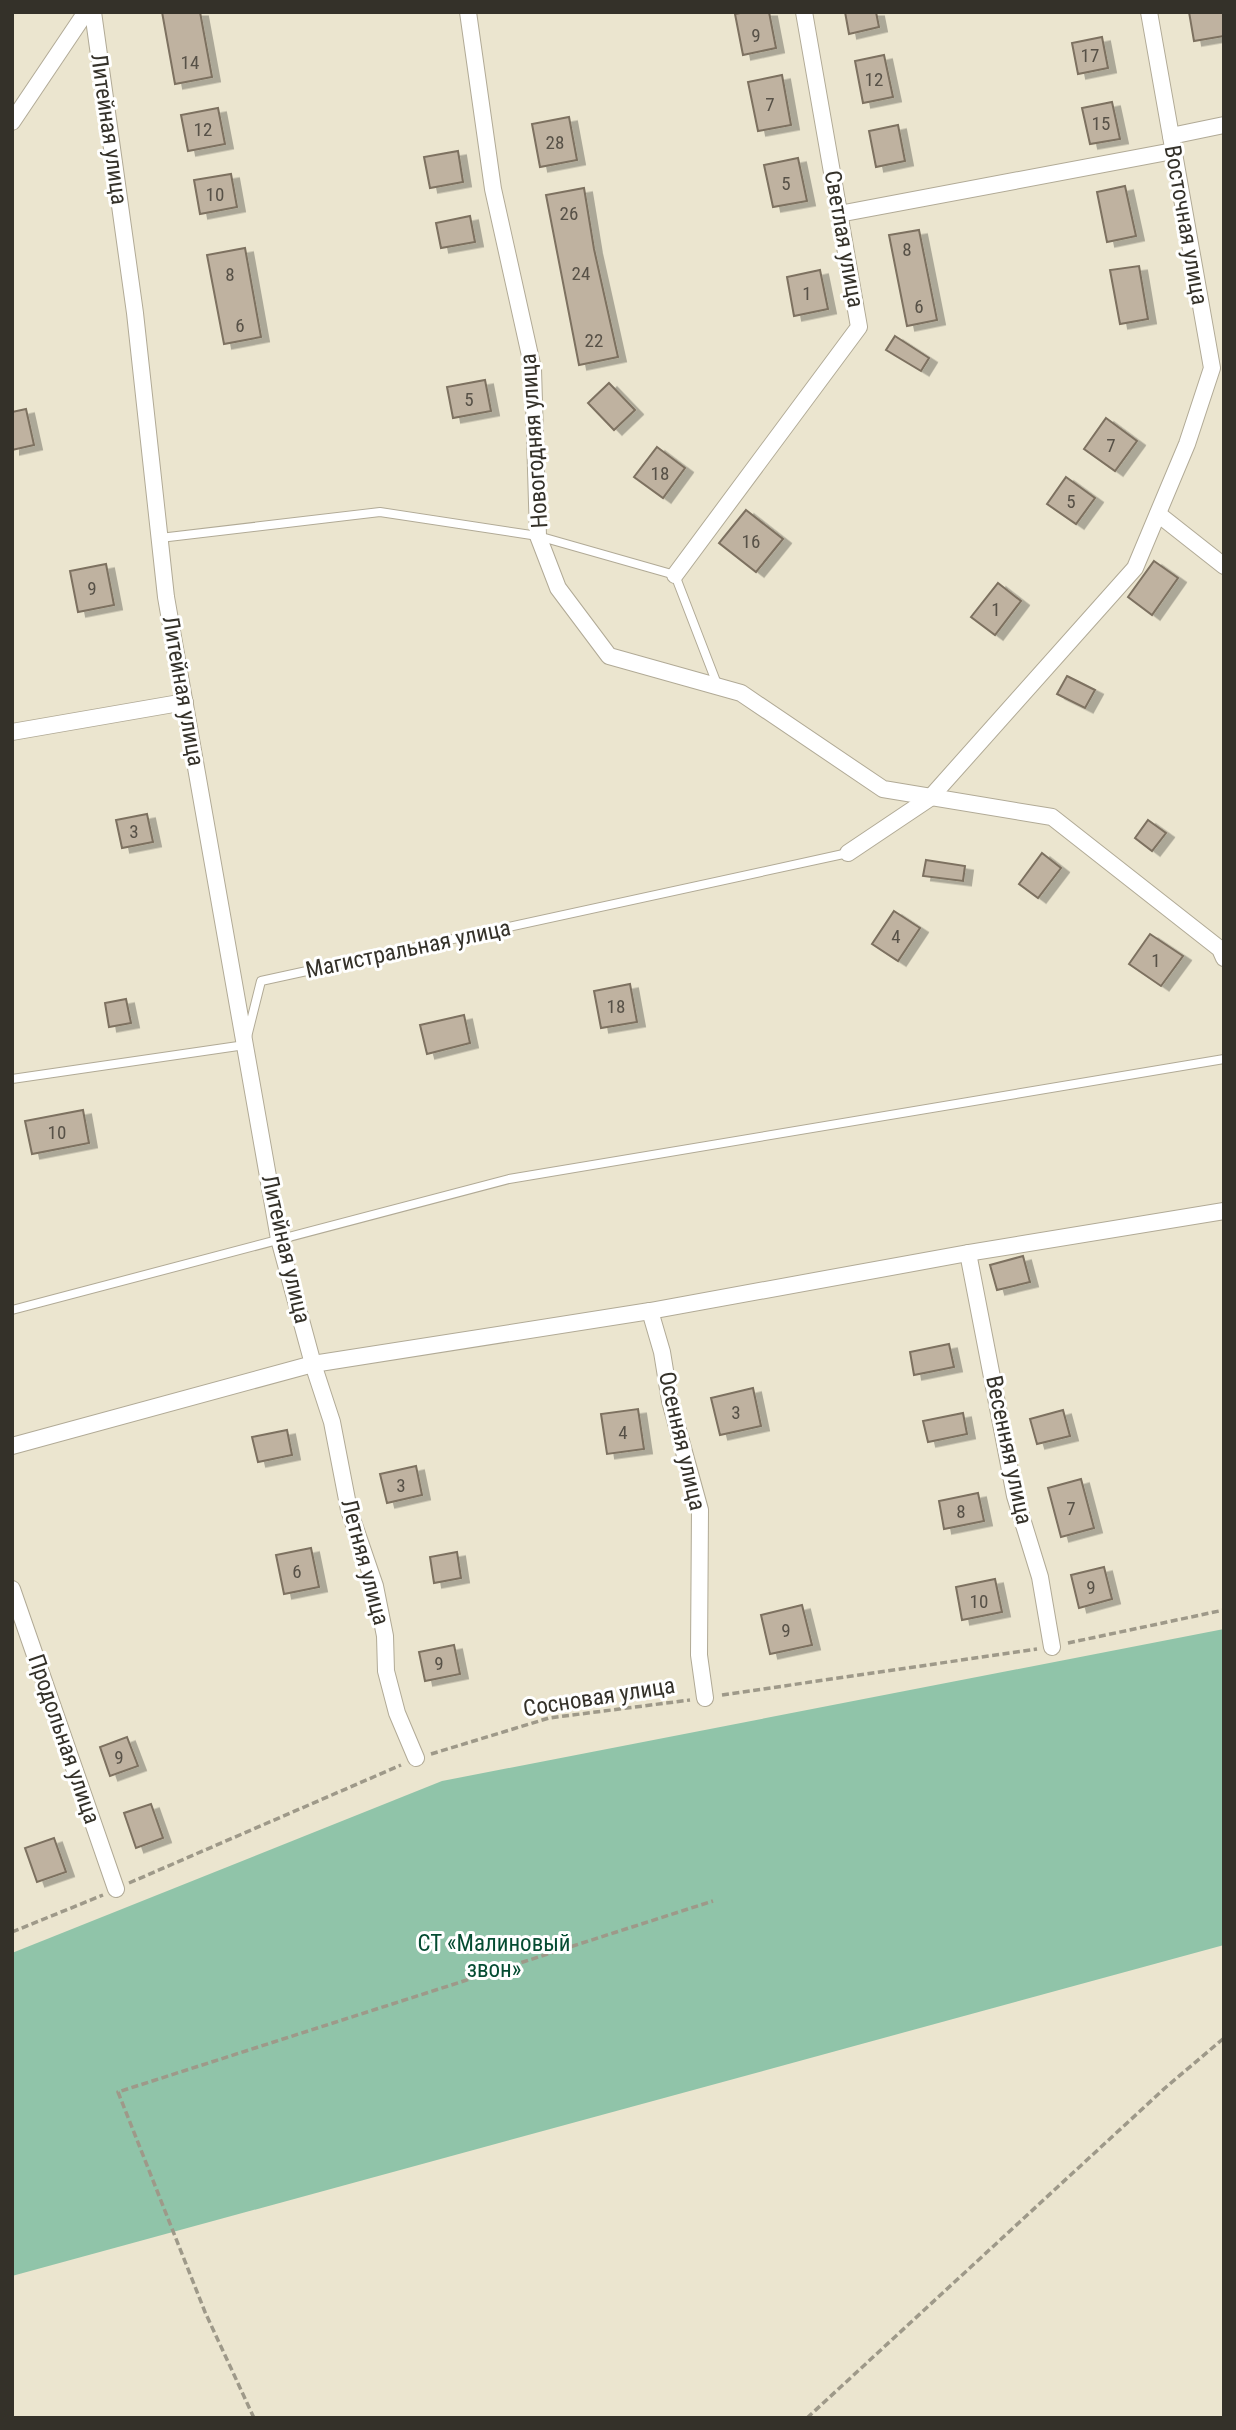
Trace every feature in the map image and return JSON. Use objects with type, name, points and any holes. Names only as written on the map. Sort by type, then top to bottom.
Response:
[{"type":"street","points":[[12,122],[86,12]]},
{"type":"street","name":"Литейная улица","points":[[93,12],[135,313],[166,597],[279,1239],[313,1364]]},
{"type":"street","name":"Новогодняя улица","points":[[468,12],[493,189],[534,369],[538,536],[558,589],[609,656],[741,693],[883,789],[1052,817],[1220,949],[1224,958]]},
{"type":"street","name":"Светлая улица","points":[[674,575],[859,327],[804,12]]},
{"type":"street","name":"Восточная улица","points":[[848,853],[930,798],[1135,568],[1187,444],[1212,368],[1149,12]]},
{"type":"street","points":[[839,214],[1172,144],[1224,125]]},
{"type":"street","points":[[1158,514],[1224,566]]},
{"type":"street","points":[[12,732],[185,702]]},
{"type":"street","points":[[12,1446],[313,1364],[650,1311],[1224,1211]]},
{"type":"street","name":"Весенняя улица","points":[[968,1254],[1015,1496],[1040,1577],[1052,1647]]},
{"type":"street","name":"Осенняя улица","points":[[650,1311],[662,1352],[670,1401],[700,1510],[699,1655],[705,1698]]},
{"type":"street","name":"Летняя улица","points":[[313,1364],[332,1422],[349,1510],[375,1586],[385,1636],[386,1671],[397,1713],[416,1758]]},
{"type":"street","name":"Продольная улица","points":[[12,1589],[116,1889]]},
{"type":"lane","points":[[160,538],[380,512],[538,536],[674,575],[717,686]]},
{"type":"lane","name":"Магистральная улица","points":[[245,1045],[261,981],[848,853]]},
{"type":"lane","points":[[12,1079],[245,1045]]},
{"type":"lane","points":[[12,1310],[509,1179],[1224,1059]]},
{"type":"path","name":"Сосновая улица","points":[[12,1932],[416,1758],[549,1718],[1052,1647],[1224,1610]]},
{"type":"path","points":[[254,2418],[205,2312],[118,2092],[713,1901]]},
{"type":"path","points":[[807,2418],[1165,2088],[1224,2038]]},
{"type":"green space","name":"СТ «Малиновый звон»","points":[[1224,1629],[1224,1945],[12,2276],[12,1953],[442,1781]]},
{"type":"building","points":[[162,12],[200,12],[212,77],[175,84]]},
{"type":"building","points":[[769,12],[776,48],[743,55],[735,14]]},
{"type":"building","points":[[845,12],[876,12],[879,27],[849,34]]},
{"type":"building","points":[[1189,12],[1224,12],[1224,36],[1194,41]]},
{"type":"building","points":[[1102,37],[1108,68],[1078,74],[1072,43]]},
{"type":"building","points":[[884,55],[893,97],[863,103],[855,61]]},
{"type":"building","points":[[782,75],[791,125],[758,131],[748,82]]},
{"type":"building","points":[[1112,102],[1120,139],[1090,144],[1082,108]]},
{"type":"building","points":[[218,108],[225,144],[188,151],[181,115]]},
{"type":"building","points":[[569,117],[577,160],[540,167],[532,124]]},
{"type":"building","points":[[898,125],[905,161],[876,167],[869,131]]},
{"type":"building","points":[[458,151],[463,182],[430,188],[424,157]]},
{"type":"building","points":[[798,158],[807,201],[773,207],[764,165]]},
{"type":"building","points":[[231,174],[237,207],[200,214],[194,180]]},
{"type":"building","points":[[1125,186],[1136,236],[1107,242],[1097,192]]},
{"type":"building","points":[[584,188],[594,249],[618,357],[579,365],[546,195]]},
{"type":"building","points":[[470,216],[475,242],[441,248],[436,223]]},
{"type":"building","points":[[919,230],[937,320],[907,326],[889,235]]},
{"type":"building","points":[[245,248],[261,337],[224,344],[207,255]]},
{"type":"building","points":[[1139,266],[1148,319],[1120,324],[1110,270]]},
{"type":"building","points":[[820,270],[828,309],[794,316],[787,277]]},
{"type":"building","points":[[895,336],[929,358],[921,371],[886,350]]},
{"type":"building","points":[[485,380],[491,411],[453,418],[447,387]]},
{"type":"building","points":[[609,383],[635,410],[614,430],[588,403]]},
{"type":"building","points":[[26,409],[34,445],[12,450],[12,412]]},
{"type":"building","points":[[1106,418],[1137,441],[1115,471],[1084,449]]},
{"type":"building","points":[[657,447],[685,468],[663,498],[634,477]]},
{"type":"building","points":[[1066,477],[1095,498],[1076,524],[1047,504]]},
{"type":"building","points":[[746,510],[783,539],[756,572],[719,543]]},
{"type":"building","points":[[1154,561],[1178,578],[1152,615],[1128,597]]},
{"type":"building","points":[[106,564],[114,605],[78,612],[70,571]]},
{"type":"building","points":[[998,583],[1021,601],[995,635],[971,617]]},
{"type":"building","points":[[1067,676],[1095,690],[1085,708],[1057,694]]},
{"type":"building","points":[[147,814],[153,842],[122,848],[116,820]]},
{"type":"building","points":[[1148,820],[1166,833],[1152,851],[1135,838]]},
{"type":"building","points":[[1042,853],[1061,868],[1038,898],[1019,884]]},
{"type":"building","points":[[926,860],[965,866],[963,881],[923,876]]},
{"type":"building","points":[[894,911],[920,928],[898,961],[872,944]]},
{"type":"building","points":[[1150,934],[1183,956],[1161,986],[1129,964]]},
{"type":"building","points":[[630,984],[637,1022],[601,1028],[594,991]]},
{"type":"building","points":[[126,999],[131,1023],[109,1027],[105,1003]]},
{"type":"building","points":[[464,1015],[470,1043],[427,1054],[420,1025]]},
{"type":"building","points":[[83,1110],[89,1143],[32,1154],[25,1121]]},
{"type":"building","points":[[1023,1256],[1030,1282],[997,1290],[990,1265]]},
{"type":"building","points":[[949,1344],[954,1367],[914,1375],[910,1352]]},
{"type":"building","points":[[753,1388],[761,1426],[720,1435],[711,1398]]},
{"type":"building","points":[[638,1409],[644,1449],[607,1454],[601,1414]]},
{"type":"building","points":[[1063,1410],[1070,1436],[1037,1444],[1030,1419]]},
{"type":"building","points":[[963,1413],[967,1434],[928,1442],[923,1421]]},
{"type":"building","points":[[287,1430],[292,1455],[258,1462],[252,1437]]},
{"type":"building","points":[[416,1466],[422,1495],[387,1503],[380,1474]]},
{"type":"building","points":[[1081,1479],[1094,1528],[1061,1537],[1048,1488]]},
{"type":"building","points":[[978,1493],[984,1521],[944,1529],[939,1501]]},
{"type":"building","points":[[311,1548],[319,1587],[284,1594],[276,1555]]},
{"type":"building","points":[[457,1552],[461,1578],[434,1583],[430,1557]]},
{"type":"building","points":[[1104,1567],[1112,1599],[1079,1608],[1071,1575]]},
{"type":"building","points":[[995,1579],[1002,1612],[962,1620],[956,1587]]},
{"type":"building","points":[[802,1605],[812,1645],[770,1654],[761,1615]]},
{"type":"building","points":[[454,1645],[460,1674],[425,1681],[419,1652]]},
{"type":"building","points":[[127,1737],[138,1766],[110,1776],[100,1747]]},
{"type":"building","points":[[151,1804],[163,1838],[136,1848],[124,1813]]},
{"type":"building","points":[[54,1838],[66,1872],[37,1882],[25,1848]]}]
